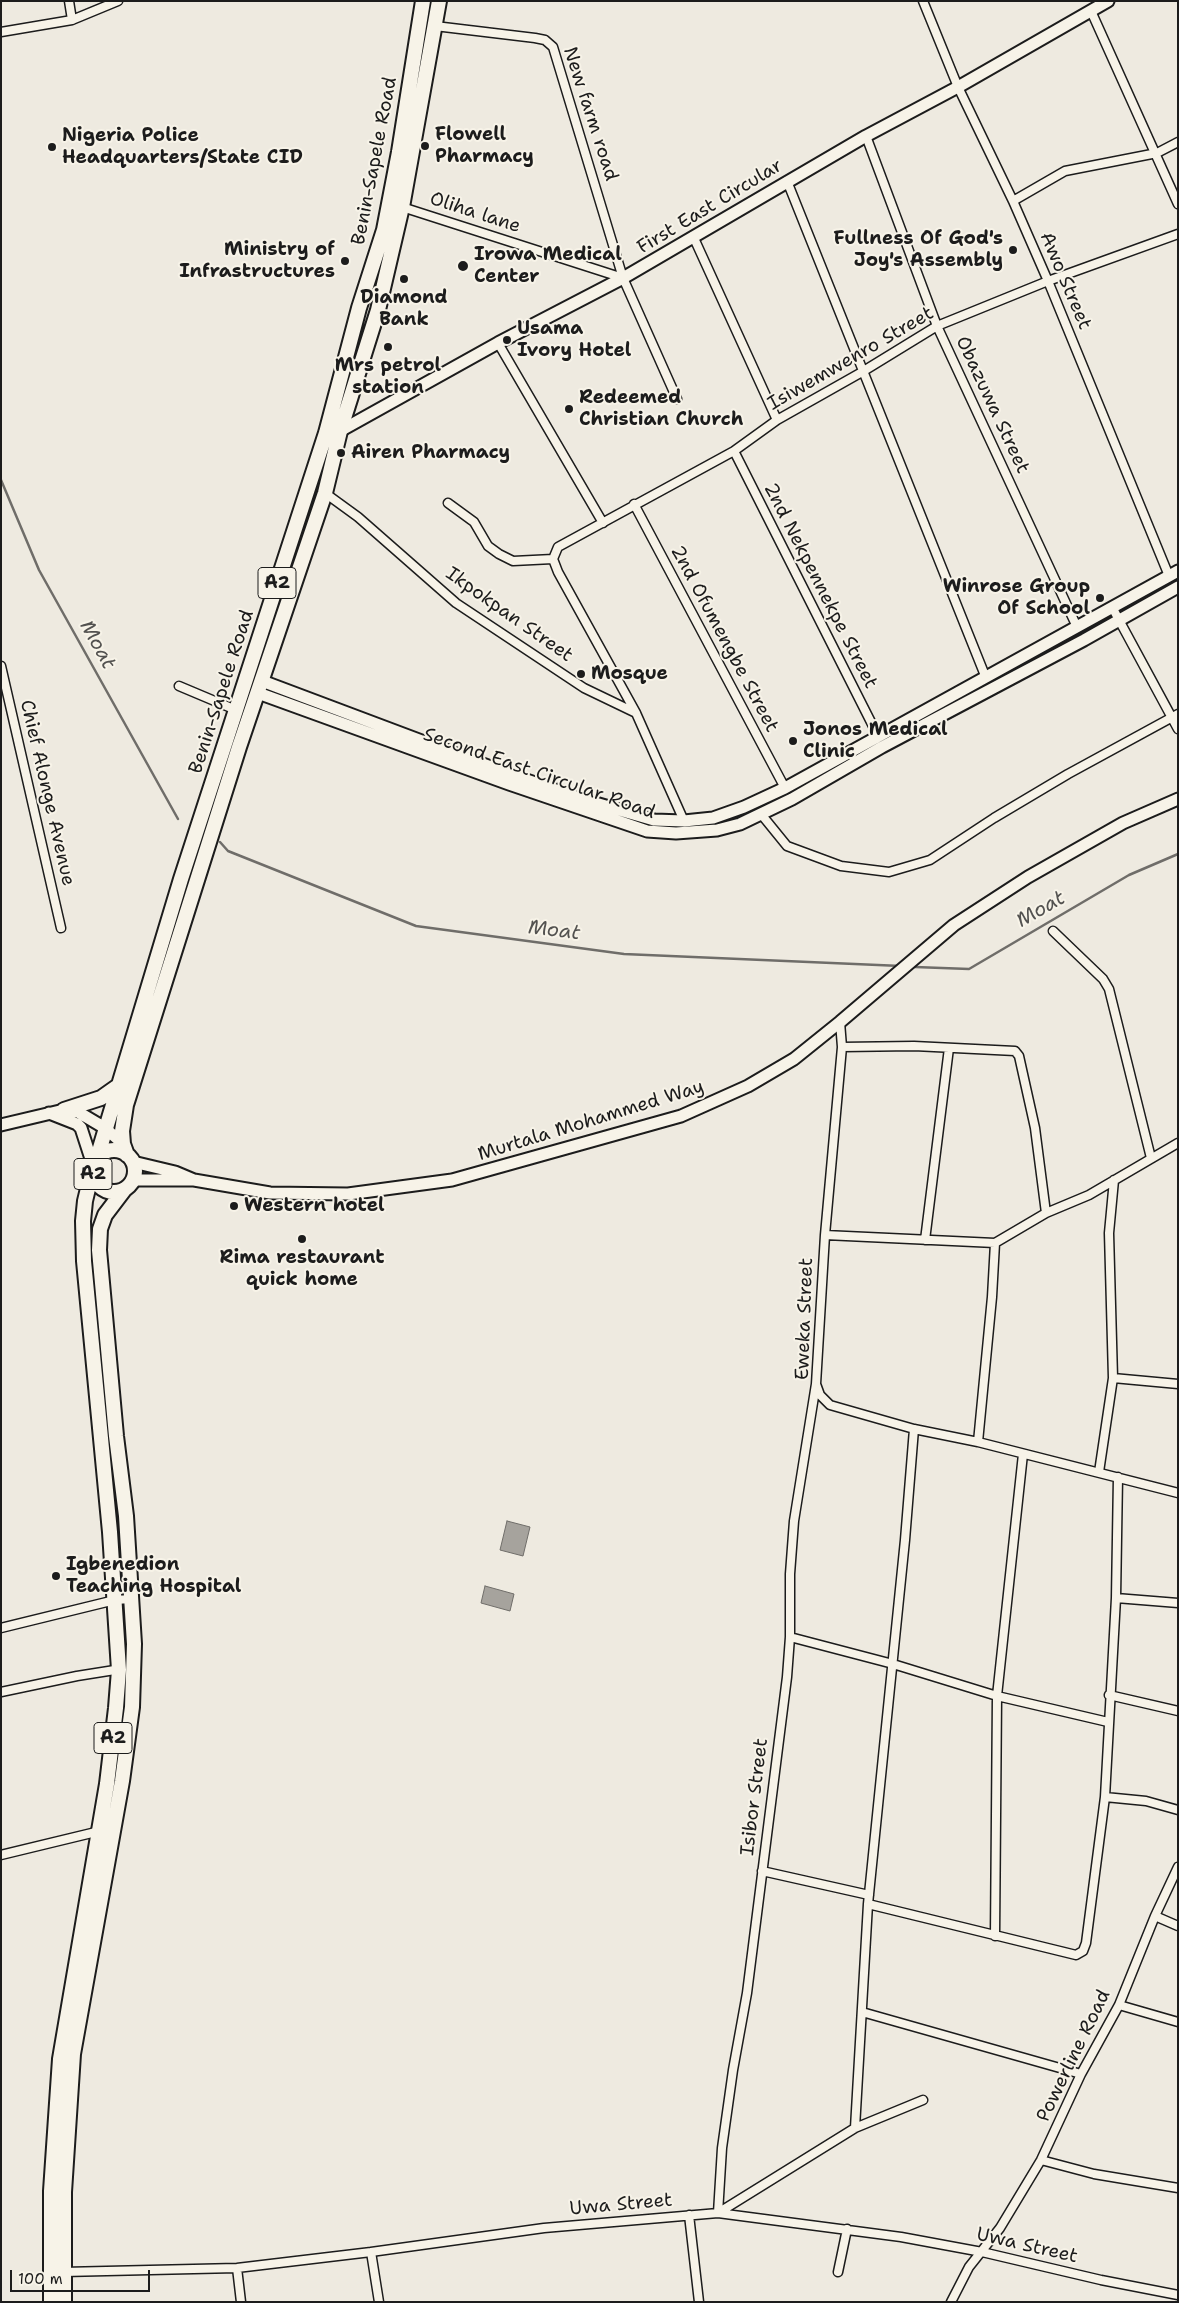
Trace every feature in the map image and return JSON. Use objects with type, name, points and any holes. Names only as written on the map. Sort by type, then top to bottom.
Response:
[{"type":"highway","name":"Benin-Sapele Road","points":[[128,1153],[122,1131],[126,1105],[200,867],[325,493],[333,432],[359,308],[384,230],[401,143],[423,1]]},
{"type":"highway","name":"Benin-Sapele Road","points":[[94,1165],[181,879],[236,710],[333,432],[378,310],[402,206],[439,1]]},
{"type":"highway","points":[[64,1110],[101,1098],[118,1086]]},
{"type":"highway","name":"A2","points":[[51,2302],[51,2191],[60,2059],[100,1832],[116,1708],[118,1670],[115,1600],[84,1261],[83,1221],[85,1201],[94,1165],[102,1153],[115,1150],[128,1153],[135,1174],[105,1215],[100,1229],[99,1250],[116,1436],[126,1516],[131,1599],[132,1707],[122,1781],[73,2054],[64,2192],[64,2302]]},
{"type":"highway","name":"A2","points":[[94,1165],[98,1185],[103,1190],[117,1192],[128,1185]]},
{"type":"street","points":[[68,1],[72,20]]},
{"type":"street","points":[[1,32],[72,20],[118,1]]},
{"type":"street","name":"Awo Street","points":[[923,1],[958,87],[1013,201],[1048,281],[1173,574]]},
{"type":"street","name":"First East Circular","points":[[333,432],[623,278],[787,181],[958,87],[1108,1]]},
{"type":"street","points":[[1091,11],[1178,204]]},
{"type":"street","name":"New farm road","points":[[435,26],[535,38],[545,40],[553,47],[623,278],[677,399]]},
{"type":"street","name":"Obazuwa Street","points":[[866,136],[937,326],[1077,627]]},
{"type":"street","points":[[1013,201],[1065,171],[1156,153],[1178,142]]},
{"type":"street","points":[[787,181],[986,678]]},
{"type":"street","name":"Oliha lane","points":[[402,206],[623,278]]},
{"type":"street","name":"Isiwemwenro Street","points":[[553,559],[558,547],[734,451],[777,420],[862,372],[937,326],[1048,281],[1178,234]]},
{"type":"street","points":[[692,236],[777,420]]},
{"type":"street","points":[[498,343],[603,523]]},
{"type":"street","name":"2nd Nekpennekpe Street","points":[[734,451],[878,736]]},
{"type":"street","name":"Ikpokpan Street","points":[[325,493],[358,518],[456,603],[584,688],[636,713]]},
{"type":"street","points":[[448,503],[474,522],[488,546],[499,554],[513,561],[553,559],[558,572],[636,713],[684,821]]},
{"type":"street","name":"2nd Ofumengbe Street","points":[[634,504],[785,788]]},
{"type":"street","name":"Second East Circular Road","points":[[260,687],[502,772],[585,800],[654,820],[684,821],[714,818],[744,807],[785,788],[1173,574]]},
{"type":"street","name":"Second East Circular Road","points":[[260,687],[509,784],[648,831],[676,833],[717,830],[740,824],[761,814],[1178,587]]},
{"type":"street","points":[[1112,607],[1174,716],[1178,729]]},
{"type":"street","name":"Chief Alonge Avenue","points":[[1,666],[61,928]]},
{"type":"street","points":[[179,686],[236,710]]},
{"type":"street","points":[[761,814],[787,846],[840,866],[889,872],[930,860],[994,818],[1068,774],[1174,716]]},
{"type":"street","name":"Murtala Mohammed Way","points":[[194,1180],[270,1193],[348,1194],[452,1180],[681,1116],[748,1086],[794,1059],[954,925],[1028,876],[1123,823],[1178,799]]},
{"type":"street","points":[[1053,931],[1103,979],[1109,989],[1152,1158]]},
{"type":"street","name":"Eweka Street","points":[[840,1022],[842,1047],[825,1235],[816,1384],[820,1395],[830,1405],[914,1429],[978,1442],[1178,1493]]},
{"type":"street","points":[[842,1047],[949,1048],[1006,1050],[1018,1053],[1035,1128],[1046,1213]]},
{"type":"street","points":[[925,1240],[949,1048]]},
{"type":"street","points":[[1,1124],[64,1110],[78,1112],[105,1128],[128,1153],[194,1180]]},
{"type":"street","points":[[48,1113],[76,1124],[81,1128],[94,1165]]},
{"type":"street","points":[[825,1235],[995,1243],[1046,1213],[1089,1195],[1178,1143]]},
{"type":"street","points":[[128,1185],[194,1180]]},
{"type":"street","points":[[1099,1472],[1112,1378],[1109,1233],[1114,1180]]},
{"type":"street","points":[[978,1442],[992,1297],[995,1243]]},
{"type":"street","points":[[1112,1378],[1178,1384]]},
{"type":"street","name":"Isibor Street","points":[[718,2213],[722,2148],[733,2070],[747,1993],[790,1637],[790,1574],[794,1521],[816,1384]]},
{"type":"street","points":[[854,2128],[868,1904],[893,1664],[914,1429]]},
{"type":"street","points":[[994,1936],[997,1696],[1023,1454]]},
{"type":"street","points":[[868,1904],[1076,1955],[1083,1951],[1086,1943],[1104,1797],[1116,1598],[1118,1477]]},
{"type":"street","points":[[1116,1598],[1178,1603]]},
{"type":"street","points":[[1,1628],[115,1600],[131,1599]]},
{"type":"street","points":[[790,1637],[893,1664],[997,1696],[1108,1722]]},
{"type":"street","points":[[1,1692],[77,1676],[133,1667]]},
{"type":"street","points":[[1109,1695],[1178,1710]]},
{"type":"street","points":[[1104,1797],[1146,1801],[1178,1810]]},
{"type":"street","points":[[1,1855],[100,1832]]},
{"type":"street","name":"Powerline Road","points":[[951,2302],[968,2267],[1000,2228],[1041,2160],[1081,2074],[1119,2004],[1155,1916],[1178,1867]]},
{"type":"street","points":[[762,1870],[869,1895]]},
{"type":"street","points":[[1155,1916],[1178,1926]]},
{"type":"street","points":[[1119,2004],[1178,2022]]},
{"type":"street","points":[[862,2012],[1081,2074]]},
{"type":"street","points":[[718,2213],[854,2128],[922,2100]]},
{"type":"street","points":[[1041,2160],[1094,2174],[1178,2188]]},
{"type":"street","name":"Uwa Street","points":[[63,2272],[237,2268],[544,2228],[718,2213],[847,2229],[982,2252],[1178,2296]]},
{"type":"street","points":[[689,2215],[699,2302]]},
{"type":"street","points":[[838,2272],[847,2229]]},
{"type":"street","points":[[371,2252],[379,2302]]},
{"type":"street","points":[[237,2268],[241,2302]]},
{"type":"shaded area","points":[[507,1521],[530,1527],[523,1556],[500,1550]]},
{"type":"shaded area","points":[[485,1586],[514,1594],[510,1611],[481,1603]]},
{"type":"waterway","name":"Moat","points":[[1,480],[39,570],[178,819]]},
{"type":"waterway","name":"Moat","points":[[220,842],[228,851],[416,926],[624,954],[901,966]]},
{"type":"waterway","name":"Moat","points":[[915,967],[969,969],[1129,875],[1178,854]]},
{"type":"place","name":"Flowell Pharmacy","points":[[425,146]]},
{"type":"place","name":"Nigeria Police Headquarters/State CID","points":[[52,147]]},
{"type":"place","name":"Fullness Of God's Joy's Assembly","points":[[1013,250]]},
{"type":"place","name":"Ministry of Infrastructures","points":[[345,261]]},
{"type":"place","name":"Irowa Medical Center","points":[[463,266]]},
{"type":"place","name":"Diamond Bank","points":[[404,279]]},
{"type":"place","name":"Usama Ivory Hotel","points":[[507,340]]},
{"type":"place","name":"Mrs petrol station","points":[[388,347]]},
{"type":"place","name":"Redeemed Christian Church","points":[[569,409]]},
{"type":"place","name":"Airen Pharmacy","points":[[341,453]]},
{"type":"place","name":"Winrose Group Of School","points":[[1100,598]]},
{"type":"place","name":"Mosque","points":[[581,674]]},
{"type":"place","name":"Jonos Medical Clinic","points":[[793,741]]},
{"type":"place","name":"Western hotel","points":[[234,1206]]},
{"type":"place","name":"Rima restaurant quick home","points":[[302,1239]]},
{"type":"place","name":"Igbenedion Teaching Hospital","points":[[56,1576]]}]
